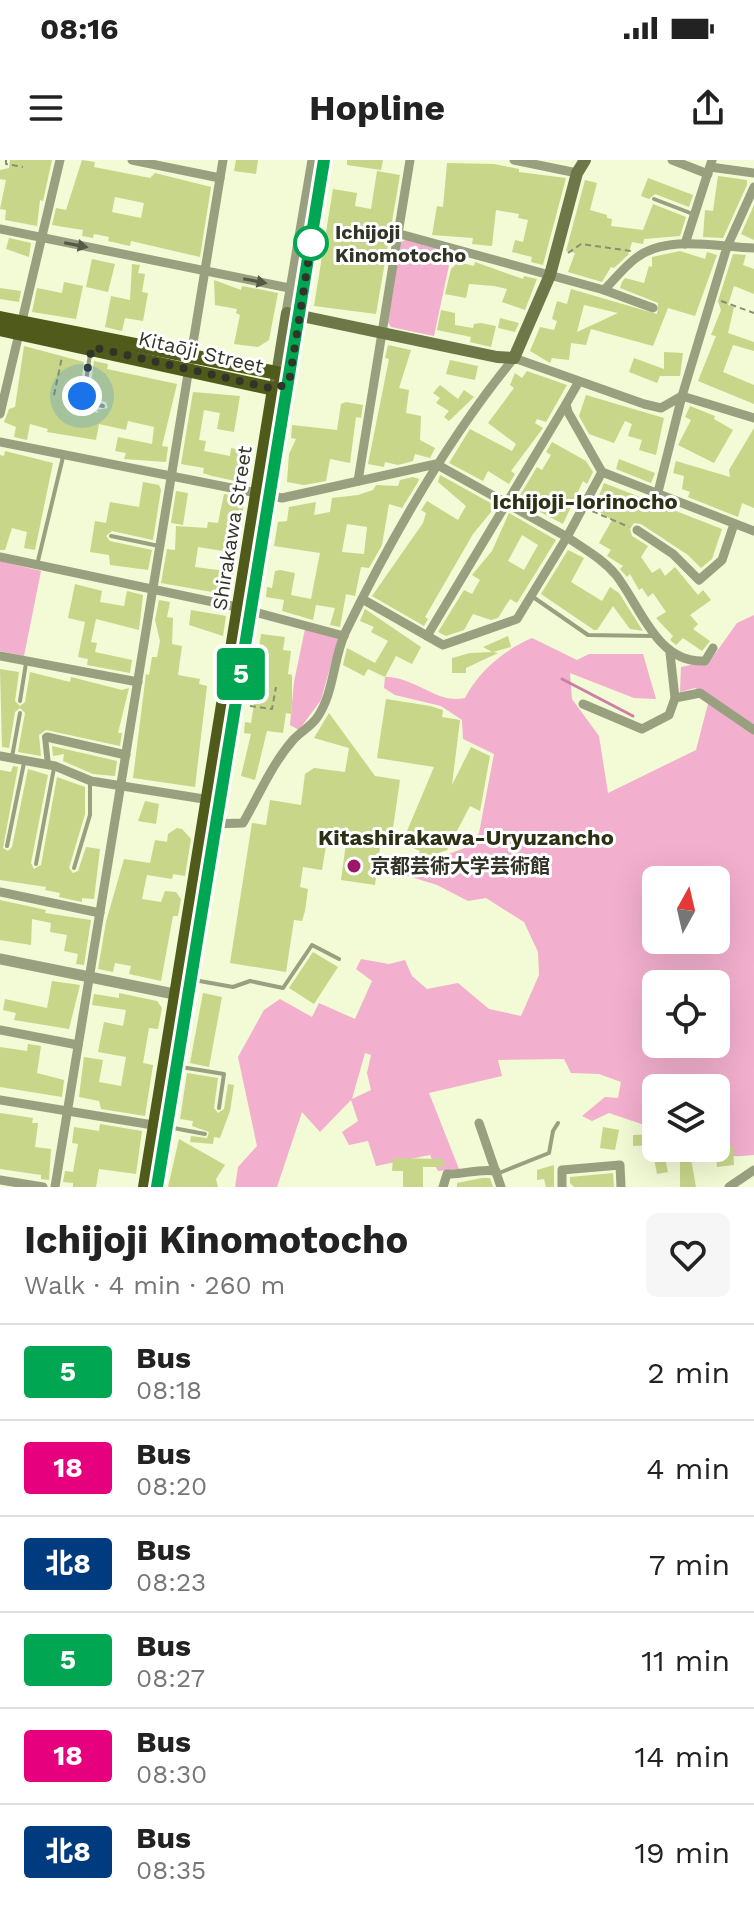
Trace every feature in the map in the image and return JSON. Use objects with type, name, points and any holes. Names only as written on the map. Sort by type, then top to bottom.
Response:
[{"type":"main road","points":[[294,314],[514,358],[552,269],[577,173],[585,160]]},
{"type":"main road","name":"Shirakawa Street","points":[[265,495],[274,389],[294,314]]},
{"type":"main road","name":"Shirakawa Street","points":[[289,383],[294,314]]},
{"type":"main road","name":"Kitaōji Street","points":[[0,318],[20,327],[66,342],[191,364],[277,373],[289,383],[274,389],[191,364],[20,327],[0,329]]},
{"type":"main road","points":[[157,1187],[161,1126],[215,801],[236,704],[246,610],[265,495],[289,383]]},
{"type":"main road","name":"Shirakawa Street","points":[[215,801],[246,610]]},
{"type":"main road","points":[[145,1187],[177,1067],[183,996],[192,979],[211,824]]},
{"type":"street","points":[[0,414],[60,160]]},
{"type":"street","points":[[132,160],[220,178]]},
{"type":"street","points":[[55,1187],[223,160]]},
{"type":"street","name":"Shirakawa Street","points":[[294,314],[291,288],[313,160]]},
{"type":"street","name":"Shirakawa Street","points":[[294,314],[304,291],[324,160]]},
{"type":"street","points":[[358,481],[410,160]]},
{"type":"street","points":[[514,160],[577,173]]},
{"type":"street","points":[[672,160],[754,173]]},
{"type":"street","points":[[685,244],[710,167]]},
{"type":"street","points":[[658,492],[682,396],[727,247],[754,187]]},
{"type":"street","points":[[0,229],[304,291]]},
{"type":"street","points":[[400,234],[552,269],[653,308]]},
{"type":"street","points":[[604,290],[636,258],[654,248],[685,244],[754,248]]},
{"type":"street","points":[[211,824],[243,823],[275,764],[294,739],[317,719],[344,636],[436,464],[465,418],[514,358],[578,383],[661,408],[682,396],[754,418]]},
{"type":"street","points":[[427,636],[578,383]]},
{"type":"street","points":[[566,404],[602,472],[754,531]]},
{"type":"street","points":[[0,442],[282,498],[436,464],[504,505],[567,537],[607,566],[670,653],[675,698],[669,715],[642,729],[583,704]]},
{"type":"street","points":[[364,600],[443,645],[517,619],[602,472]]},
{"type":"street","points":[[637,530],[673,554],[699,580],[722,560],[734,524]]},
{"type":"street","points":[[0,557],[153,588],[344,636]]},
{"type":"street","points":[[670,653],[692,661],[705,661],[713,648]]},
{"type":"street","points":[[0,656],[138,682]]},
{"type":"street","points":[[675,698],[700,693],[754,730]]},
{"type":"street","points":[[52,765],[47,737],[126,755]]},
{"type":"street","points":[[0,756],[52,765],[91,781],[215,801]]},
{"type":"street","points":[[0,892],[100,913]]},
{"type":"street","points":[[0,959],[183,996]]},
{"type":"street","points":[[0,1030],[78,1045]]},
{"type":"street","points":[[0,1100],[161,1126]]},
{"type":"street","points":[[479,1123],[501,1187]]},
{"type":"street","points":[[562,1187],[562,1170],[620,1165],[621,1187]]},
{"type":"street","points":[[443,1187],[447,1174],[460,1175],[482,1168],[496,1172]]},
{"type":"street","points":[[729,1187],[754,1170]]},
{"type":"street","points":[[0,1180],[43,1187]]},
{"type":"lane","points":[[654,199],[695,214]]},
{"type":"lane","points":[[92,347],[83,402],[103,406]]},
{"type":"lane","points":[[92,414],[94,404]]},
{"type":"lane","points":[[37,565],[63,455]]},
{"type":"lane","points":[[111,536],[160,546]]},
{"type":"lane","points":[[531,596],[588,635],[657,636]]},
{"type":"lane","points":[[20,701],[26,661]]},
{"type":"lane","points":[[12,759],[20,713]]},
{"type":"lane","points":[[7,846],[24,762]]},
{"type":"lane","points":[[36,864],[52,765]]},
{"type":"lane","points":[[74,868],[90,815],[91,781]]},
{"type":"lane","points":[[192,979],[233,987],[250,981],[283,988],[312,945],[339,959]]},
{"type":"lane","points":[[177,1067],[224,1074],[219,1108]]},
{"type":"lane","points":[[496,1172],[549,1153],[553,1131],[558,1123]]},
{"type":"lane","points":[[161,1126],[205,1134]]},
{"type":"path","points":[[6,160],[6,164],[23,167]]},
{"type":"path","points":[[552,269],[581,244],[631,251],[636,258]]},
{"type":"path","points":[[712,297],[754,313]]},
{"type":"path","points":[[54,395],[66,342]]},
{"type":"path","points":[[584,506],[606,519],[637,530]]},
{"type":"path","points":[[236,704],[272,709],[276,687]]},
{"type":"shaded area","points":[[406,239],[452,251],[434,336],[391,327],[388,322],[401,243]]},
{"type":"shaded area","points":[[0,561],[41,571],[24,656],[0,651]]},
{"type":"shaded area","points":[[754,615],[754,1155],[730,1155],[730,1074],[642,1074],[642,1124],[609,1113],[592,1121],[582,1116],[605,1097],[618,1098],[621,1082],[599,1074],[571,1073],[564,1059],[498,1060],[502,1076],[429,1093],[459,1169],[438,1171],[430,1155],[376,1166],[368,1141],[349,1145],[342,1132],[358,1121],[351,1100],[320,1132],[302,1112],[277,1187],[235,1187],[238,1167],[257,1146],[238,1057],[264,1010],[280,999],[312,1017],[319,1003],[355,1019],[372,981],[356,969],[361,959],[389,964],[405,960],[412,976],[427,989],[458,983],[489,1009],[521,1016],[539,975],[538,952],[524,922],[486,898],[468,901],[437,885],[405,875],[410,869],[467,847],[479,833],[494,754],[463,739],[462,720],[441,706],[395,695],[384,688],[385,677],[406,681],[445,698],[455,699],[465,698],[493,662],[532,638],[577,660],[589,654],[643,654],[656,699],[634,698],[570,673],[572,699],[599,736],[608,793],[696,750],[710,696],[695,688],[680,692],[681,667],[710,661],[737,623]],"holes":[[[365,1053],[371,1055],[367,1073],[371,1090],[352,1099]]]},
{"type":"shaded area","points":[[305,629],[338,639],[321,700],[299,730],[290,725],[294,682]]},
{"type":"building","points":[[10,160],[52,160],[43,201],[40,200],[37,226],[5,220],[6,210],[0,209],[6,180],[0,179],[0,170],[9,168]]},
{"type":"building","points":[[82,160],[95,162],[94,167],[150,178],[155,173],[211,187],[200,257],[131,241],[130,246],[94,234],[93,238],[82,236],[83,230],[52,225],[56,208],[66,210]],"holes":[[[115,197],[144,203],[141,218],[112,212]]]},
{"type":"building","points":[[236,160],[258,160],[256,174],[234,171]]},
{"type":"building","points":[[347,160],[383,160],[381,170],[347,165]]},
{"type":"building","points":[[447,163],[494,164],[519,169],[519,172],[566,178],[543,265],[531,262],[532,257],[512,252],[515,240],[523,242],[528,220],[518,218],[519,214],[496,210],[492,246],[472,244],[473,238],[432,235],[437,206],[443,207]]},
{"type":"building","points":[[377,171],[400,175],[376,314],[314,306],[333,189],[357,193],[355,206],[371,209]]},
{"type":"building","points":[[718,176],[747,180],[747,185],[723,238],[703,237],[705,210],[713,211]]},
{"type":"building","points":[[648,178],[693,195],[689,207],[655,194],[649,199],[641,196]]},
{"type":"building","points":[[585,180],[597,183],[590,210],[607,215],[612,219],[611,226],[643,230],[653,204],[686,217],[680,236],[644,239],[643,244],[632,242],[628,255],[614,268],[611,267],[602,282],[568,272],[575,253],[566,251]]},
{"type":"building","points":[[754,205],[754,240],[741,234]]},
{"type":"building","points":[[9,238],[31,243],[29,257],[6,249]]},
{"type":"building","points":[[680,251],[705,259],[707,252],[717,255],[695,316],[668,308],[653,346],[591,329],[586,345],[571,343],[569,360],[552,358],[550,363],[530,351],[540,327],[554,330],[557,321],[552,319],[557,301],[567,304],[571,289],[657,314],[658,303],[620,288],[625,278],[644,283],[649,266],[652,267],[652,257]],"holes":[[[584,305],[618,313],[577,332]]]},
{"type":"building","points":[[733,254],[746,255],[743,265],[754,269],[754,294],[734,286],[728,305],[734,307],[728,333],[754,342],[754,351],[733,345],[723,372],[754,385],[754,404],[698,381],[716,336],[711,335],[721,310],[718,301]]},
{"type":"building","points":[[92,259],[115,264],[108,292],[86,287]]},
{"type":"building","points":[[458,262],[474,266],[475,262],[523,279],[524,276],[537,279],[525,310],[502,302],[507,289],[494,286],[469,284],[466,298],[445,294],[451,269]]},
{"type":"building","points":[[132,264],[140,265],[138,273],[145,274],[142,292],[148,293],[143,321],[125,318],[122,331],[105,327],[111,296],[130,300]]},
{"type":"building","points":[[214,280],[241,290],[242,286],[278,293],[269,340],[258,347],[234,344],[240,315],[236,313],[237,309],[215,305]]},
{"type":"building","points":[[64,282],[83,286],[76,319],[32,312],[37,288],[62,293]]},
{"type":"building","points":[[0,288],[21,291],[19,302],[0,299]]},
{"type":"building","points":[[441,310],[455,313],[455,325],[473,328],[474,324],[481,323],[496,326],[491,347],[470,342],[471,337],[437,330]]},
{"type":"building","points":[[500,318],[519,323],[515,332],[498,328]]},
{"type":"building","points":[[388,345],[411,350],[399,388],[409,390],[406,413],[421,416],[420,440],[435,448],[430,458],[415,454],[413,461],[398,465],[385,462],[384,467],[368,464],[389,359],[385,358]]},
{"type":"building","points":[[24,346],[84,362],[80,387],[77,383],[71,408],[99,413],[97,410],[108,408],[106,402],[89,398],[94,361],[108,364],[107,369],[177,384],[162,446],[168,447],[166,462],[124,459],[126,453],[115,451],[118,437],[152,444],[154,427],[128,421],[126,430],[99,424],[96,440],[47,432],[48,429],[30,424],[27,440],[14,437],[16,427],[4,422],[9,409],[15,407]]},
{"type":"building","points":[[664,352],[683,353],[680,376],[660,376],[657,383],[629,372],[634,358],[664,369]]},
{"type":"building","points":[[450,360],[478,366],[475,380],[446,374]]},
{"type":"building","points":[[527,371],[567,385],[546,422],[537,419],[535,423],[543,428],[511,471],[515,474],[509,484],[488,471],[483,481],[449,463],[470,429],[512,451],[516,444],[488,423],[514,388],[510,385],[515,373],[522,378]]},
{"type":"building","points":[[440,385],[458,399],[464,390],[474,397],[449,421],[444,417],[449,411],[436,403],[440,398],[433,393]]},
{"type":"building","points":[[193,392],[240,396],[234,432],[217,429],[220,413],[204,410],[199,440],[206,441],[204,451],[230,456],[231,448],[252,452],[245,483],[203,473],[204,468],[181,464]]},
{"type":"building","points":[[586,395],[664,418],[656,455],[639,450],[642,440],[628,436],[632,424],[625,421],[614,443],[589,434],[579,416]]},
{"type":"building","points":[[341,404],[363,405],[361,418],[356,417],[350,463],[330,459],[326,481],[304,485],[287,482],[289,454],[296,439],[291,438],[292,425],[337,430]]},
{"type":"building","points":[[690,406],[715,416],[714,419],[733,430],[714,463],[678,445],[691,420],[685,417]]},
{"type":"building","points":[[754,428],[754,508],[742,503],[738,517],[688,497],[690,492],[682,489],[684,476],[673,473],[676,461],[730,477],[729,470]]},
{"type":"building","points":[[552,442],[586,461],[593,472],[587,484],[583,481],[563,524],[517,500],[537,467],[542,470],[551,455],[546,452]]},
{"type":"building","points":[[5,451],[53,463],[35,550],[24,548],[27,532],[12,528],[5,550],[0,550],[0,455],[4,456]]},
{"type":"building","points":[[619,459],[655,473],[651,483],[616,469]]},
{"type":"building","points":[[440,475],[496,506],[473,534],[425,617],[428,619],[424,626],[372,596],[423,523],[426,513],[421,510],[427,501],[458,520],[466,506],[438,482]]},
{"type":"building","points":[[419,479],[402,508],[389,504],[382,545],[369,568],[361,567],[355,596],[346,594],[340,627],[330,625],[335,608],[316,605],[313,620],[282,611],[284,600],[266,597],[267,587],[272,588],[275,571],[280,570],[295,573],[291,595],[311,599],[320,553],[274,546],[278,522],[287,521],[289,507],[316,502],[314,515],[330,512],[332,498],[358,495],[373,490],[376,485],[398,486],[400,480]],"holes":[[[347,524],[367,527],[364,554],[342,552]]]},
{"type":"building","points":[[143,482],[159,485],[161,490],[153,540],[112,531],[106,536],[110,541],[152,550],[148,570],[110,565],[109,555],[90,552],[95,521],[106,523],[110,502],[139,507]]},
{"type":"building","points":[[604,483],[722,529],[712,559],[701,568],[688,555],[641,524],[634,523],[630,529],[632,536],[648,546],[641,557],[652,573],[660,568],[665,576],[675,567],[698,595],[703,590],[711,600],[690,615],[698,624],[693,629],[710,641],[702,651],[683,638],[676,645],[670,640],[673,636],[656,618],[666,612],[653,593],[648,597],[642,588],[639,590],[630,574],[627,577],[620,569],[623,566],[607,556],[611,550],[599,543],[612,520],[594,508]]},
{"type":"building","points":[[176,491],[188,493],[183,525],[171,523]]},
{"type":"building","points":[[224,494],[245,498],[241,522],[234,521],[231,540],[238,541],[236,553],[198,547],[195,567],[233,572],[229,595],[161,583],[167,549],[175,550],[176,526],[207,528],[208,522],[218,523]]},
{"type":"building","points":[[509,513],[556,540],[517,603],[510,599],[498,618],[491,620],[473,614],[464,630],[446,636],[438,632],[464,590],[472,594],[480,580],[472,575],[492,551]],"holes":[[[522,535],[538,545],[524,570],[508,561]]]},
{"type":"building","points":[[568,550],[584,558],[571,582],[602,601],[610,587],[619,593],[643,631],[630,629],[613,606],[594,630],[541,594]]},
{"type":"building","points":[[75,584],[102,591],[100,602],[124,606],[127,591],[143,595],[139,630],[96,619],[91,642],[97,643],[95,652],[132,660],[130,673],[87,665],[88,659],[78,657],[85,622],[68,618]]},
{"type":"building","points":[[159,600],[170,602],[167,617],[173,618],[172,644],[182,646],[178,675],[200,679],[199,684],[207,686],[195,787],[133,778],[146,674],[149,675],[152,657],[157,657],[160,641],[155,620]]},
{"type":"building","points":[[365,609],[421,647],[412,664],[396,656],[385,677],[368,669],[364,676],[343,665],[347,648],[375,663],[388,641],[371,632],[374,627],[360,621]]},
{"type":"building","points":[[191,610],[226,616],[223,636],[189,625]]},
{"type":"building","points":[[261,634],[285,637],[283,650],[291,651],[288,674],[292,675],[292,704],[291,714],[286,713],[283,733],[267,731],[255,780],[241,776],[251,734],[244,733],[245,722],[251,723],[254,704],[251,698]]},
{"type":"building","points":[[508,636],[511,647],[493,652],[498,653],[466,668],[466,673],[452,673],[452,658],[492,652],[483,647]]},
{"type":"building","points":[[0,669],[19,672],[15,701],[20,706],[25,702],[30,672],[70,682],[71,677],[122,690],[129,688],[118,733],[122,733],[120,746],[46,730],[39,735],[41,756],[18,752],[25,713],[20,708],[15,712],[9,748],[2,747]]},
{"type":"building","points":[[386,699],[430,706],[443,710],[442,717],[460,720],[452,785],[471,747],[490,756],[480,811],[470,806],[447,850],[414,862],[420,851],[402,843],[434,767],[377,758]]},
{"type":"building","points":[[329,713],[375,776],[400,780],[390,848],[380,847],[375,885],[341,880],[347,836],[328,834],[322,870],[303,867],[300,887],[308,889],[305,911],[302,921],[294,920],[286,972],[230,963],[252,823],[266,825],[270,800],[301,805],[305,774],[314,768],[345,772],[349,748],[314,738]]},
{"type":"building","points":[[52,746],[117,761],[115,776],[93,774],[63,761],[64,754],[53,756]]},
{"type":"building","points":[[13,766],[18,767],[3,848],[8,851],[12,847],[28,769],[48,775],[31,863],[34,869],[41,865],[57,777],[85,787],[85,814],[69,868],[73,873],[78,871],[86,847],[100,849],[94,899],[82,898],[82,902],[59,897],[60,893],[45,890],[46,887],[0,880],[0,770],[11,772]]},
{"type":"building","points":[[145,801],[159,804],[156,824],[138,821]]},
{"type":"building","points":[[177,828],[191,839],[185,876],[173,874],[172,879],[147,875],[142,899],[161,902],[165,891],[176,892],[181,899],[178,916],[173,916],[161,981],[129,974],[131,966],[115,963],[113,972],[98,969],[106,922],[124,859],[150,863],[155,840],[167,842],[168,834]]},
{"type":"building","points":[[0,900],[46,910],[45,913],[91,920],[84,965],[76,964],[78,954],[64,951],[67,935],[50,932],[51,923],[32,919],[31,945],[0,940]]},
{"type":"building","points":[[313,952],[338,967],[314,1004],[289,988]]},
{"type":"building","points":[[52,981],[80,985],[69,1029],[14,1020],[16,1013],[3,1010],[5,999],[47,1008]]},
{"type":"building","points":[[119,993],[157,1001],[162,1008],[158,1029],[149,1028],[143,1063],[153,1065],[145,1116],[101,1109],[99,1101],[79,1097],[84,1057],[103,1060],[99,1082],[121,1086],[126,1057],[98,1052],[104,1022],[123,1026],[126,1010],[92,1005],[94,994],[119,998]]},
{"type":"building","points":[[203,993],[222,997],[209,1067],[190,1063]]},
{"type":"building","points":[[28,1044],[41,1046],[37,1073],[64,1080],[62,1097],[0,1087],[0,1047],[27,1051]]},
{"type":"building","points":[[187,1073],[218,1078],[214,1108],[218,1113],[224,1109],[228,1084],[234,1085],[230,1111],[220,1138],[214,1137],[213,1144],[190,1142],[191,1136],[207,1138],[209,1132],[192,1126],[193,1121],[180,1119]]},
{"type":"building","points":[[0,1113],[33,1118],[32,1123],[38,1123],[35,1147],[51,1149],[49,1180],[41,1179],[41,1175],[0,1169]]},
{"type":"building","points":[[100,1124],[142,1131],[136,1174],[99,1169],[96,1187],[73,1187],[73,1183],[63,1182],[65,1171],[73,1172],[78,1144],[72,1143],[74,1127],[99,1131]]},
{"type":"building","points":[[603,1127],[619,1130],[615,1150],[600,1148]]},
{"type":"building","points":[[633,1135],[642,1135],[642,1146],[633,1146]]},
{"type":"building","points":[[179,1139],[225,1165],[216,1179],[218,1187],[168,1187]]},
{"type":"building","points":[[730,1146],[733,1146],[734,1165],[717,1167],[716,1162],[730,1162]]},
{"type":"building","points":[[393,1158],[443,1159],[444,1167],[423,1167],[423,1187],[403,1187],[403,1171],[392,1171]]},
{"type":"building","points":[[655,1162],[666,1162],[668,1172],[657,1174]]},
{"type":"building","points":[[680,1162],[692,1162],[696,1187],[680,1187]]},
{"type":"building","points":[[554,1165],[554,1187],[546,1187],[544,1179],[537,1180],[537,1170]]},
{"type":"building","points":[[613,1173],[614,1187],[574,1187],[570,1183],[570,1177]]},
{"type":"building","points":[[490,1178],[493,1187],[457,1187],[457,1183]]},
{"type":"waterway","points":[[562,679],[633,716]]},
{"type":"bus line","name":"5","points":[[157,1187],[272,496],[324,160]]},
{"type":"place","name":"Ichijoji Kinomotocho","points":[[311,243]]},
{"type":"place","name":"京都芸術大学芸術館","points":[[354,866]]},
{"type":"district","name":"Ichijoji-Iorinocho","points":[[585,501]]},
{"type":"district","name":"Kitashirakawa-Uryuzancho","points":[[466,837]]},
{"type":"route","points":[[82,396],[92,347],[274,389],[289,383],[312,238],[311,243]]}]
